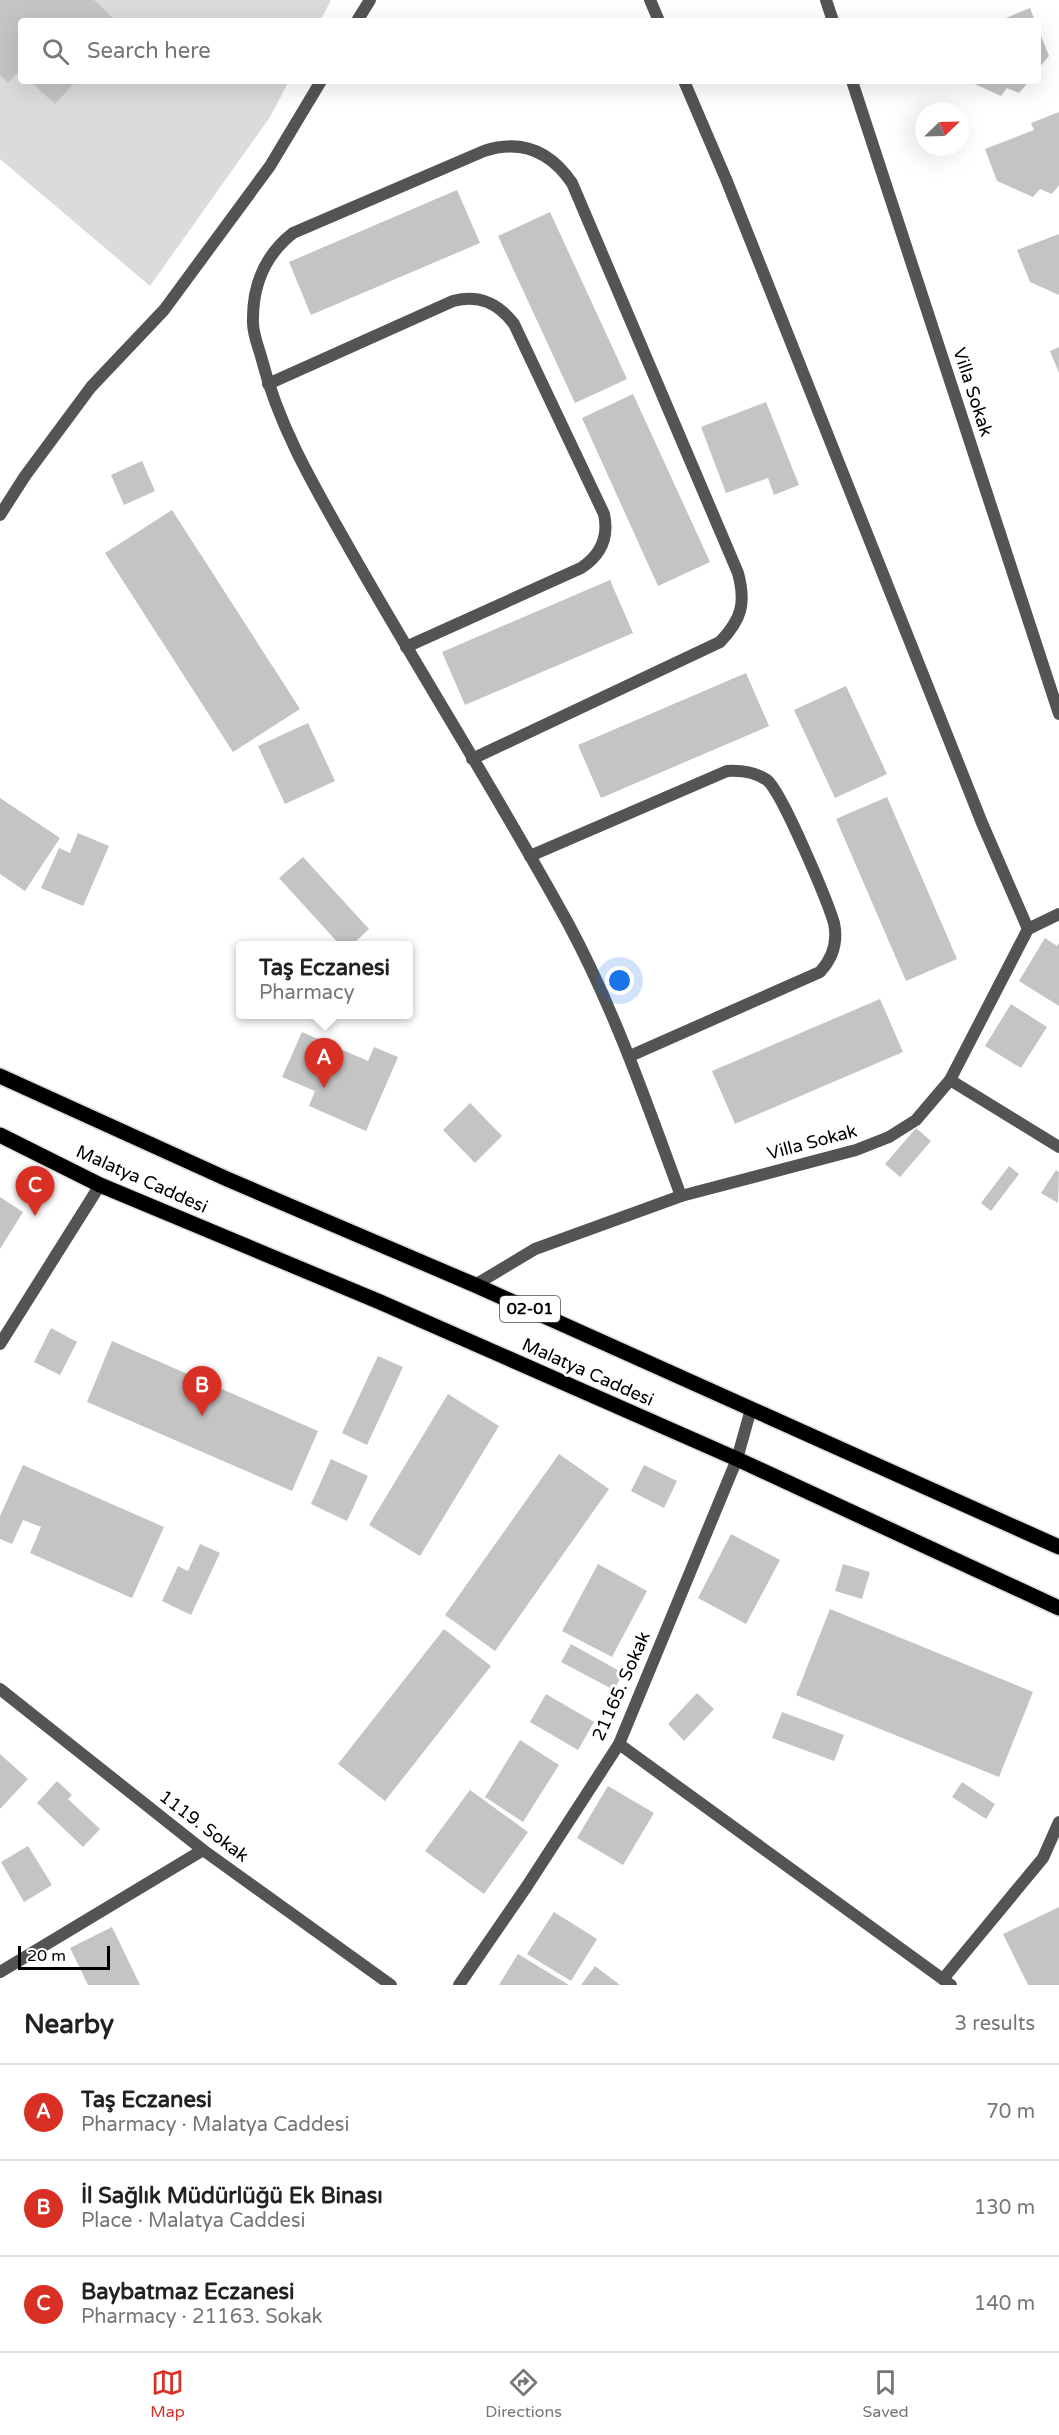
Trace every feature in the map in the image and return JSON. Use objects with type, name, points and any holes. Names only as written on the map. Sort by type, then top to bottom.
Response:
[{"type":"main road","name":"Malatya Caddesi","points":[[0,1076],[227,1179],[475,1285],[1059,1547]]},
{"type":"main road","name":"Malatya Caddesi","points":[[0,1135],[100,1185],[380,1302],[737,1459],[1059,1608]]},
{"type":"street","points":[[359,18],[370,0]]},
{"type":"street","points":[[650,0],[658,18]]},
{"type":"street","points":[[826,0],[832,18]]},
{"type":"street","points":[[0,515],[25,476],[91,387],[165,310],[270,166],[319,84]]},
{"type":"street","points":[[685,84],[726,179],[982,823],[1028,928],[1059,914]]},
{"type":"street","name":"Villa Sokak","points":[[853,84],[1059,714]]},
{"type":"street","points":[[472,759],[720,642],[736,622],[744,594],[738,573],[572,183],[562,169],[536,150],[510,145],[497,147],[293,233],[271,254],[259,278],[253,324],[268,384],[286,432],[406,646],[571,929],[630,1056],[681,1196]]},
{"type":"street","points":[[268,384],[453,301],[482,300],[495,305],[514,324],[604,514],[606,525],[602,548],[581,568],[406,646]]},
{"type":"street","points":[[530,856],[727,771],[741,770],[756,774],[777,790],[834,923],[835,945],[827,964],[820,972],[630,1056]]},
{"type":"street","name":"Villa Sokak","points":[[475,1285],[535,1250],[681,1196],[856,1150],[889,1137],[916,1120],[950,1080],[1028,928]]},
{"type":"street","points":[[950,1080],[1059,1147]]},
{"type":"street","points":[[0,1344],[100,1185]]},
{"type":"street","name":"21165. Sokak","points":[[459,1985],[527,1886],[619,1743],[737,1459],[751,1409]]},
{"type":"street","name":"1119. Sokak","points":[[0,1689],[203,1850],[390,1985]]},
{"type":"street","points":[[619,1743],[947,1982],[1043,1858],[1059,1822]]},
{"type":"street","points":[[0,1972],[203,1850]]},
{"type":"shaded area","points":[[0,0],[331,0],[322,18],[18,18],[18,84],[287,84],[270,117],[150,286],[0,159]]},
{"type":"building","points":[[0,0],[94,0],[113,18],[18,18],[18,72],[8,83],[0,75]]},
{"type":"building","points":[[1030,8],[1034,18],[1006,18]]},
{"type":"building","points":[[1041,36],[1049,56],[1041,65]]},
{"type":"building","points":[[33,84],[73,84],[55,104]]},
{"type":"building","points":[[975,84],[1026,84],[1019,93],[1007,88],[1001,96]]},
{"type":"building","points":[[1059,112],[1059,185],[1052,194],[1040,189],[1033,197],[997,181],[985,149],[1034,130],[1031,123]]},
{"type":"building","points":[[457,190],[480,243],[311,315],[289,262]]},
{"type":"building","points":[[550,212],[627,379],[575,403],[498,236]]},
{"type":"building","points":[[1059,234],[1059,295],[1030,282],[1017,250]]},
{"type":"building","points":[[1059,347],[1059,373],[1050,351]]},
{"type":"building","points":[[633,394],[710,562],[658,586],[582,418]]},
{"type":"building","points":[[766,402],[799,485],[774,495],[768,478],[726,493],[701,427]]},
{"type":"building","points":[[142,461],[155,491],[124,505],[111,475]]},
{"type":"building","points":[[172,510],[300,709],[233,752],[105,553]]},
{"type":"building","points":[[610,580],[633,633],[465,705],[442,652]]},
{"type":"building","points":[[746,673],[769,726],[601,798],[578,745]]},
{"type":"building","points":[[846,686],[887,774],[835,798],[794,710]]},
{"type":"building","points":[[308,723],[335,781],[285,804],[258,746]]},
{"type":"building","points":[[887,797],[957,959],[906,981],[836,819]]},
{"type":"building","points":[[0,798],[60,838],[25,891],[0,874]]},
{"type":"building","points":[[78,833],[109,846],[83,906],[41,888],[59,848],[70,853]]},
{"type":"building","points":[[303,857],[369,929],[356,941],[336,941],[279,878]]},
{"type":"building","points":[[1045,938],[1057,946],[1059,943],[1059,1006],[1019,981]]},
{"type":"building","points":[[880,999],[903,1052],[735,1124],[712,1071]]},
{"type":"building","points":[[1011,1004],[1047,1027],[1021,1068],[985,1046]]},
{"type":"building","points":[[302,1032],[368,1061],[374,1047],[398,1057],[366,1131],[309,1106],[315,1091],[282,1077]]},
{"type":"building","points":[[470,1103],[502,1136],[475,1163],[443,1130]]},
{"type":"building","points":[[916,1128],[931,1141],[900,1177],[885,1164]]},
{"type":"building","points":[[1009,1166],[1019,1174],[991,1211],[981,1203]]},
{"type":"building","points":[[1056,1170],[1059,1172],[1058,1203],[1041,1193]]},
{"type":"building","points":[[0,1197],[23,1212],[0,1249]]},
{"type":"building","points":[[51,1328],[77,1342],[60,1375],[34,1362]]},
{"type":"building","points":[[112,1341],[318,1431],[292,1491],[87,1402]]},
{"type":"building","points":[[378,1356],[403,1367],[367,1445],[342,1433]]},
{"type":"building","points":[[448,1394],[499,1426],[420,1556],[369,1525]]},
{"type":"building","points":[[559,1454],[609,1489],[495,1651],[445,1615]]},
{"type":"building","points":[[331,1459],[368,1476],[347,1521],[311,1504]]},
{"type":"building","points":[[23,1465],[164,1527],[132,1598],[30,1553],[41,1527],[23,1520],[12,1544],[0,1539],[0,1516]]},
{"type":"building","points":[[644,1465],[677,1481],[664,1508],[631,1491]]},
{"type":"building","points":[[731,1534],[780,1560],[746,1624],[698,1598]]},
{"type":"building","points":[[200,1544],[220,1553],[191,1615],[162,1601],[178,1566],[188,1571]]},
{"type":"building","points":[[598,1564],[647,1591],[612,1657],[562,1631]]},
{"type":"building","points":[[843,1564],[870,1572],[862,1599],[835,1591]]},
{"type":"building","points":[[830,1609],[1033,1692],[999,1777],[796,1695]]},
{"type":"building","points":[[444,1629],[491,1666],[385,1801],[338,1764]]},
{"type":"building","points":[[571,1644],[623,1673],[614,1690],[561,1662]]},
{"type":"building","points":[[697,1693],[714,1709],[684,1741],[668,1724]]},
{"type":"building","points":[[546,1694],[594,1722],[578,1750],[530,1722]]},
{"type":"building","points":[[782,1712],[844,1735],[834,1761],[772,1738]]},
{"type":"building","points":[[520,1740],[559,1765],[523,1822],[485,1797]]},
{"type":"building","points":[[0,1754],[28,1779],[0,1809]]},
{"type":"building","points":[[57,1781],[72,1795],[68,1799],[100,1829],[83,1847],[37,1803]]},
{"type":"building","points":[[962,1782],[995,1804],[986,1819],[952,1797]]},
{"type":"building","points":[[608,1786],[654,1813],[623,1865],[577,1838]]},
{"type":"building","points":[[470,1790],[528,1832],[484,1894],[425,1851]]},
{"type":"building","points":[[28,1846],[52,1885],[24,1902],[1,1862]]},
{"type":"building","points":[[1059,1907],[1059,1985],[1028,1985],[1003,1934]]},
{"type":"building","points":[[554,1912],[597,1939],[571,1981],[527,1954]]},
{"type":"building","points":[[112,1927],[140,1985],[88,1985],[70,1948]]},
{"type":"building","points":[[518,1954],[569,1985],[499,1985]]},
{"type":"building","points":[[595,1966],[620,1985],[581,1985]]},
{"type":"place","name":"Taş Eczanesi","points":[[324,1088]]},
{"type":"place","name":"Baybatmaz Eczanesi","points":[[35,1216]]},
{"type":"place","name":"İl Sağlık Müdürlüğü Ek Binası","points":[[202,1416]]}]
